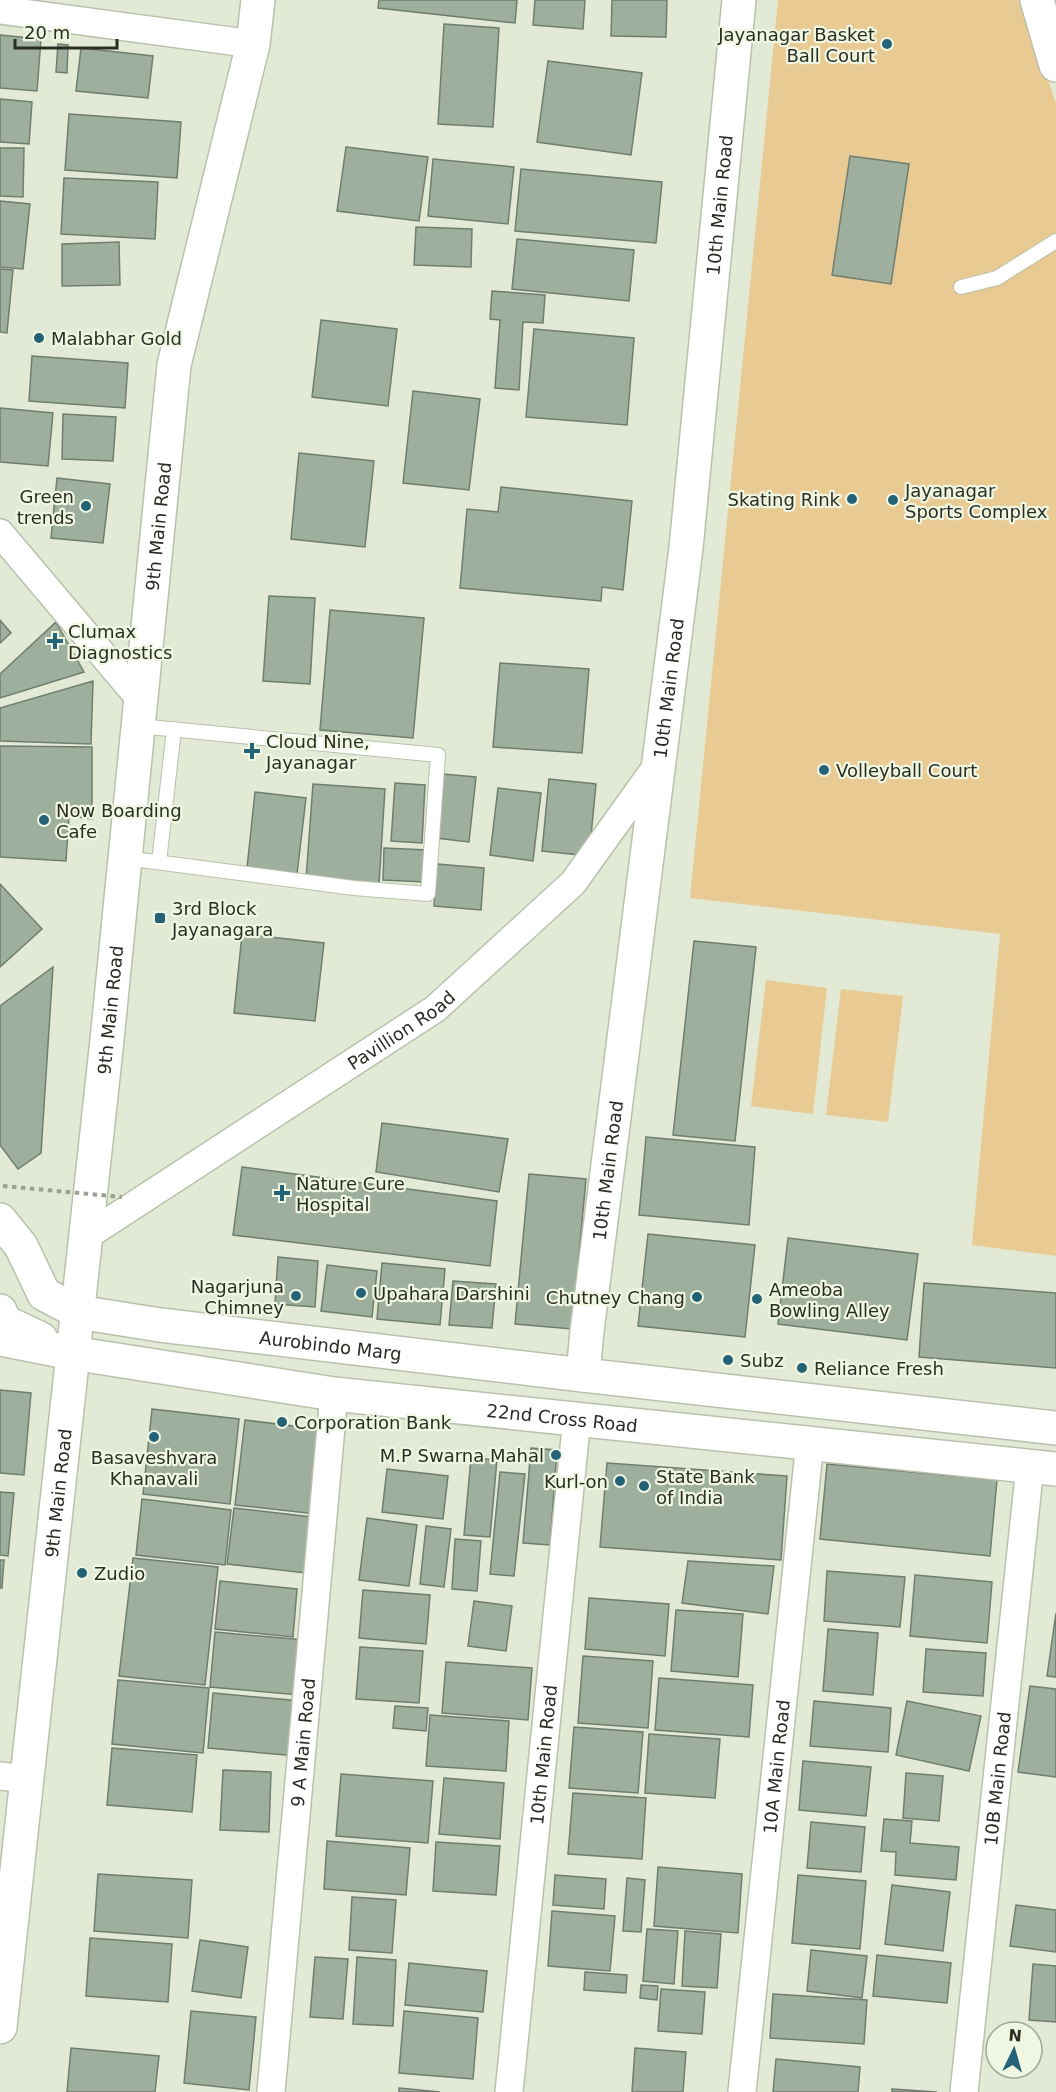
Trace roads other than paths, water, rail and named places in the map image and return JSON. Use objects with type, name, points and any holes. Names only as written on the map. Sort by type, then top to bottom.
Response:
[{"type":"main road","name":"9th Main Road","points":[[0,2027],[13,1777],[78,1311],[174,365],[253,44],[258,0]]},
{"type":"main road","name":"10th Main Road","points":[[583,1376],[686,548],[740,0]]},
{"type":"main road","points":[[1037,0],[1056,65]]},
{"type":"main road","name":"Aurobindo Marg","points":[[0,1220],[21,1246],[44,1294],[78,1311],[171,1326],[583,1376]]},
{"type":"main road","points":[[0,1311],[5,1322],[72,1353]]},
{"type":"main road","points":[[0,1339],[72,1353]]},
{"type":"main road","name":"22nd Cross Road","points":[[72,1353],[334,1394],[1043,1468]]},
{"type":"main road","points":[[583,1376],[1056,1428]]},
{"type":"street","points":[[0,10],[253,44]]},
{"type":"street","points":[[0,533],[140,713]]},
{"type":"street","name":"Pavillion Road","points":[[85,1237],[435,1009],[573,883],[661,760]]},
{"type":"street","name":"9 A Main Road","points":[[271,2092],[334,1394]]},
{"type":"street","name":"10th Main Road","points":[[509,2092],[577,1418]]},
{"type":"street","name":"10A Main Road","points":[[742,2092],[810,1442]]},
{"type":"street","name":"10B Main Road","points":[[964,2092],[1043,1468]]},
{"type":"lane","points":[[961,287],[997,278],[1056,241]]},
{"type":"lane","points":[[125,858],[354,888],[428,894],[438,755],[174,729],[140,713]]},
{"type":"lane","points":[[159,862],[174,729]]},
{"type":"place","name":"Jayanagar Basket Ball Court","points":[[887,44]]},
{"type":"place","name":"Malabhar Gold","points":[[39,338]]},
{"type":"place","name":"Skating Rink","points":[[852,499]]},
{"type":"place","name":"Jayanagar Sports Complex","points":[[893,500]]},
{"type":"place","name":"Green trends","points":[[86,506]]},
{"type":"place","name":"Clumax Diagnostics","points":[[55,641]]},
{"type":"place","name":"Cloud Nine, Jayanagar","points":[[252,751]]},
{"type":"place","name":"Volleyball Court","points":[[824,770]]},
{"type":"place","name":"Now Boarding Cafe","points":[[44,820]]},
{"type":"place","name":"3rd Block Jayanagara","points":[[160,918]]},
{"type":"place","name":"Nature Cure Hospital","points":[[282,1193]]},
{"type":"place","name":"Upahara Darshini","points":[[361,1293]]},
{"type":"place","name":"Nagarjuna Chimney","points":[[296,1296]]},
{"type":"place","name":"Chutney Chang","points":[[697,1297]]},
{"type":"place","name":"Ameoba Bowling Alley","points":[[757,1299]]},
{"type":"place","name":"Subz","points":[[728,1360]]},
{"type":"place","name":"Reliance Fresh","points":[[802,1368]]},
{"type":"place","name":"Corporation Bank","points":[[282,1422]]},
{"type":"place","name":"Basaveshvara Khanavali","points":[[154,1437]]},
{"type":"place","name":"M.P Swarna Mahal","points":[[556,1455]]},
{"type":"place","name":"Kurl-on","points":[[620,1481]]},
{"type":"place","name":"State Bank of India","points":[[644,1486]]},
{"type":"place","name":"Zudio","points":[[82,1573]]}]
